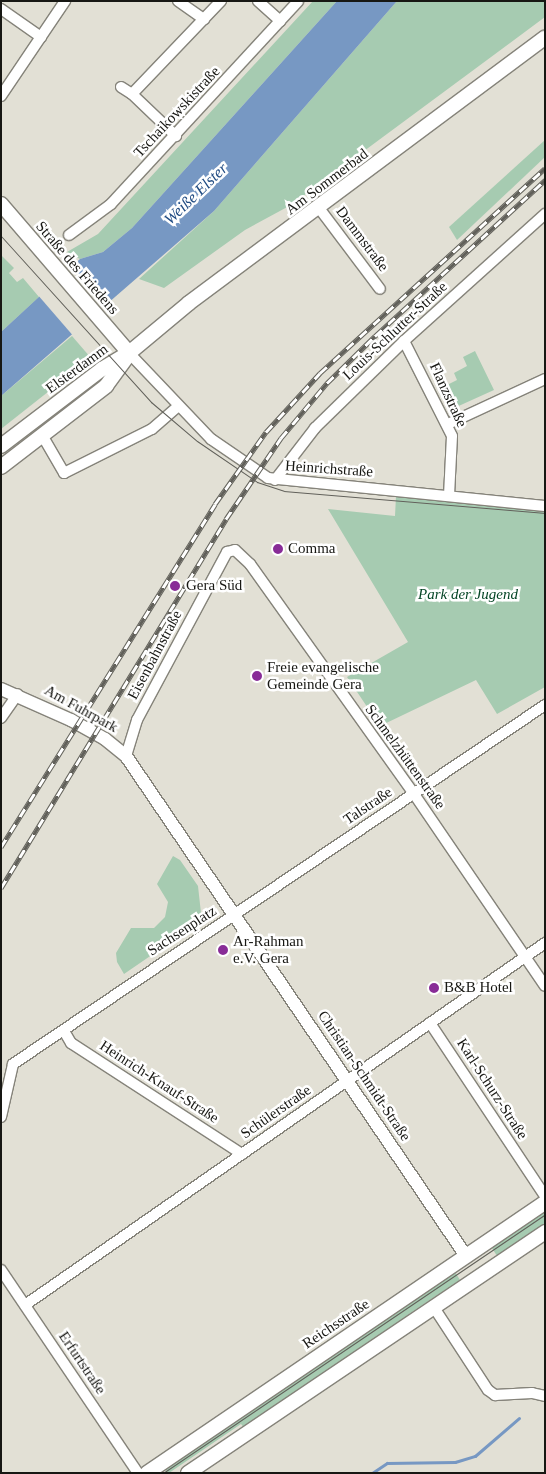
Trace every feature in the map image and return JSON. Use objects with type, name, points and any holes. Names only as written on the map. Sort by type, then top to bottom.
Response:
[{"type":"main road","name":"Am Sommerbad","points":[[130,353],[189,302],[320,208],[545,38]]},
{"type":"main road","name":"Straße des Friedens","points":[[1,204],[130,353]]},
{"type":"main road","name":"Elsterdamm","points":[[1,467],[106,386],[130,353]]},
{"type":"main road","name":"Elsterdamm","points":[[1,446],[102,368],[130,353]]},
{"type":"main road","name":"Reichsstraße","points":[[146,1473],[545,1203]]},
{"type":"main road","points":[[188,1473],[545,1232]]},
{"type":"main road","points":[[466,1256],[479,1275]]},
{"type":"street","points":[[1,96],[65,1]]},
{"type":"street","points":[[178,1],[204,19]]},
{"type":"street","points":[[132,94],[221,1]]},
{"type":"street","points":[[258,1],[280,21]]},
{"type":"street","name":"Tschaikowskistraße","points":[[69,235],[98,216],[176,136],[298,1]]},
{"type":"street","points":[[1,9],[41,37]]},
{"type":"street","points":[[121,87],[132,94],[176,136]]},
{"type":"street","name":"Dammstraße","points":[[320,208],[380,289]]},
{"type":"street","name":"Louis-Schlutter-Straße","points":[[275,480],[315,428],[404,341],[545,214]]},
{"type":"street","name":"Flanzstraße","points":[[404,341],[448,424],[452,436],[449,495]]},
{"type":"street","name":"Heinrichstraße","points":[[130,353],[178,406],[221,447],[262,476],[275,480],[449,495],[545,506]]},
{"type":"street","points":[[448,424],[545,380]]},
{"type":"street","points":[[42,435],[64,473],[152,429],[178,406]]},
{"type":"street","name":"Eisenbahnstraße","points":[[126,756],[137,720],[227,552],[235,550]]},
{"type":"street","name":"Schmelzhüttenstraße","points":[[235,550],[250,564],[414,794],[545,986]]},
{"type":"street","name":"Am Fuhrpark","points":[[1,689],[18,694],[105,739],[126,756]]},
{"type":"street","points":[[1,718],[18,694]]},
{"type":"street","name":"Talstraße","points":[[234,916],[545,705]]},
{"type":"street","name":"Sachsenplatz","points":[[64,1031],[234,916],[126,756]]},
{"type":"street","name":"Christian-Schmidt-Straße","points":[[234,916],[348,1080],[466,1256]]},
{"type":"street","name":"Schülerstraße","points":[[25,1305],[545,943]]},
{"type":"street","name":"Karl-Schurz-Straße","points":[[430,1023],[545,1196]]},
{"type":"street","points":[[1,1117],[13,1064],[64,1031]]},
{"type":"street","name":"Heinrich-Knauf-Straße","points":[[64,1031],[71,1043],[242,1154]]},
{"type":"street","name":"Erfurtstraße","points":[[1,1270],[138,1473]]},
{"type":"street","points":[[433,1306],[488,1390],[494,1395],[532,1393],[545,1396]]},
{"type":"green space","points":[[313,1],[337,1],[132,228],[103,252],[80,259],[67,252],[98,234]]},
{"type":"green space","points":[[397,1],[545,1],[545,17],[291,205],[245,230],[164,288],[139,279],[214,211]]},
{"type":"green space","points":[[545,140],[545,157],[457,240],[449,227]]},
{"type":"green space","points":[[1,255],[14,268],[9,273],[17,282],[23,278],[39,297],[1,332]]},
{"type":"green space","points":[[72,336],[91,358],[1,429],[1,396]]},
{"type":"green space","points":[[475,351],[494,390],[452,409],[441,388],[457,380],[454,373],[467,366],[463,357]]},
{"type":"green space","name":"Park der Jugend","points":[[396,496],[545,510],[545,687],[497,714],[476,680],[380,726],[347,677],[408,642],[328,509],[395,516]]},
{"type":"green space","points":[[173,856],[180,860],[198,886],[201,913],[194,926],[124,974],[117,962],[116,953],[131,928],[154,928],[165,917],[168,902],[157,884]]},
{"type":"green space","points":[[545,1207],[545,1229],[499,1259],[490,1245]]},
{"type":"green space","points":[[455,1272],[460,1280],[409,1314],[399,1326],[245,1429],[241,1424],[169,1473],[164,1469]]},
{"type":"water","name":"Weiße Elster","points":[[337,1],[397,1],[214,211],[1,396],[1,332],[80,259],[103,252],[132,228]]},
{"type":"pier","points":[[70,265],[108,309],[75,338],[37,294]]},
{"type":"waterway","points":[[372,1473],[387,1463],[455,1462],[475,1456],[519,1418]]},
{"type":"tram line","points":[[1,236],[151,402],[197,441],[257,482],[284,491],[545,513]]},
{"type":"tram line","points":[[163,1473],[545,1214]]},
{"type":"railway","points":[[1,847],[215,504],[266,432],[320,373],[545,168]]},
{"type":"railway","points":[[1,888],[226,519],[281,438],[327,383],[375,336],[545,180]]},
{"type":"place","name":"Comma","points":[[278,549]]},
{"type":"place","name":"Gera Süd","points":[[175,586]]},
{"type":"place","name":"Freie evangelische Gemeinde Gera","points":[[257,676]]},
{"type":"place","name":"Ar-Rahman e.V. Gera","points":[[223,950]]},
{"type":"place","name":"B&B Hotel","points":[[434,988]]}]
